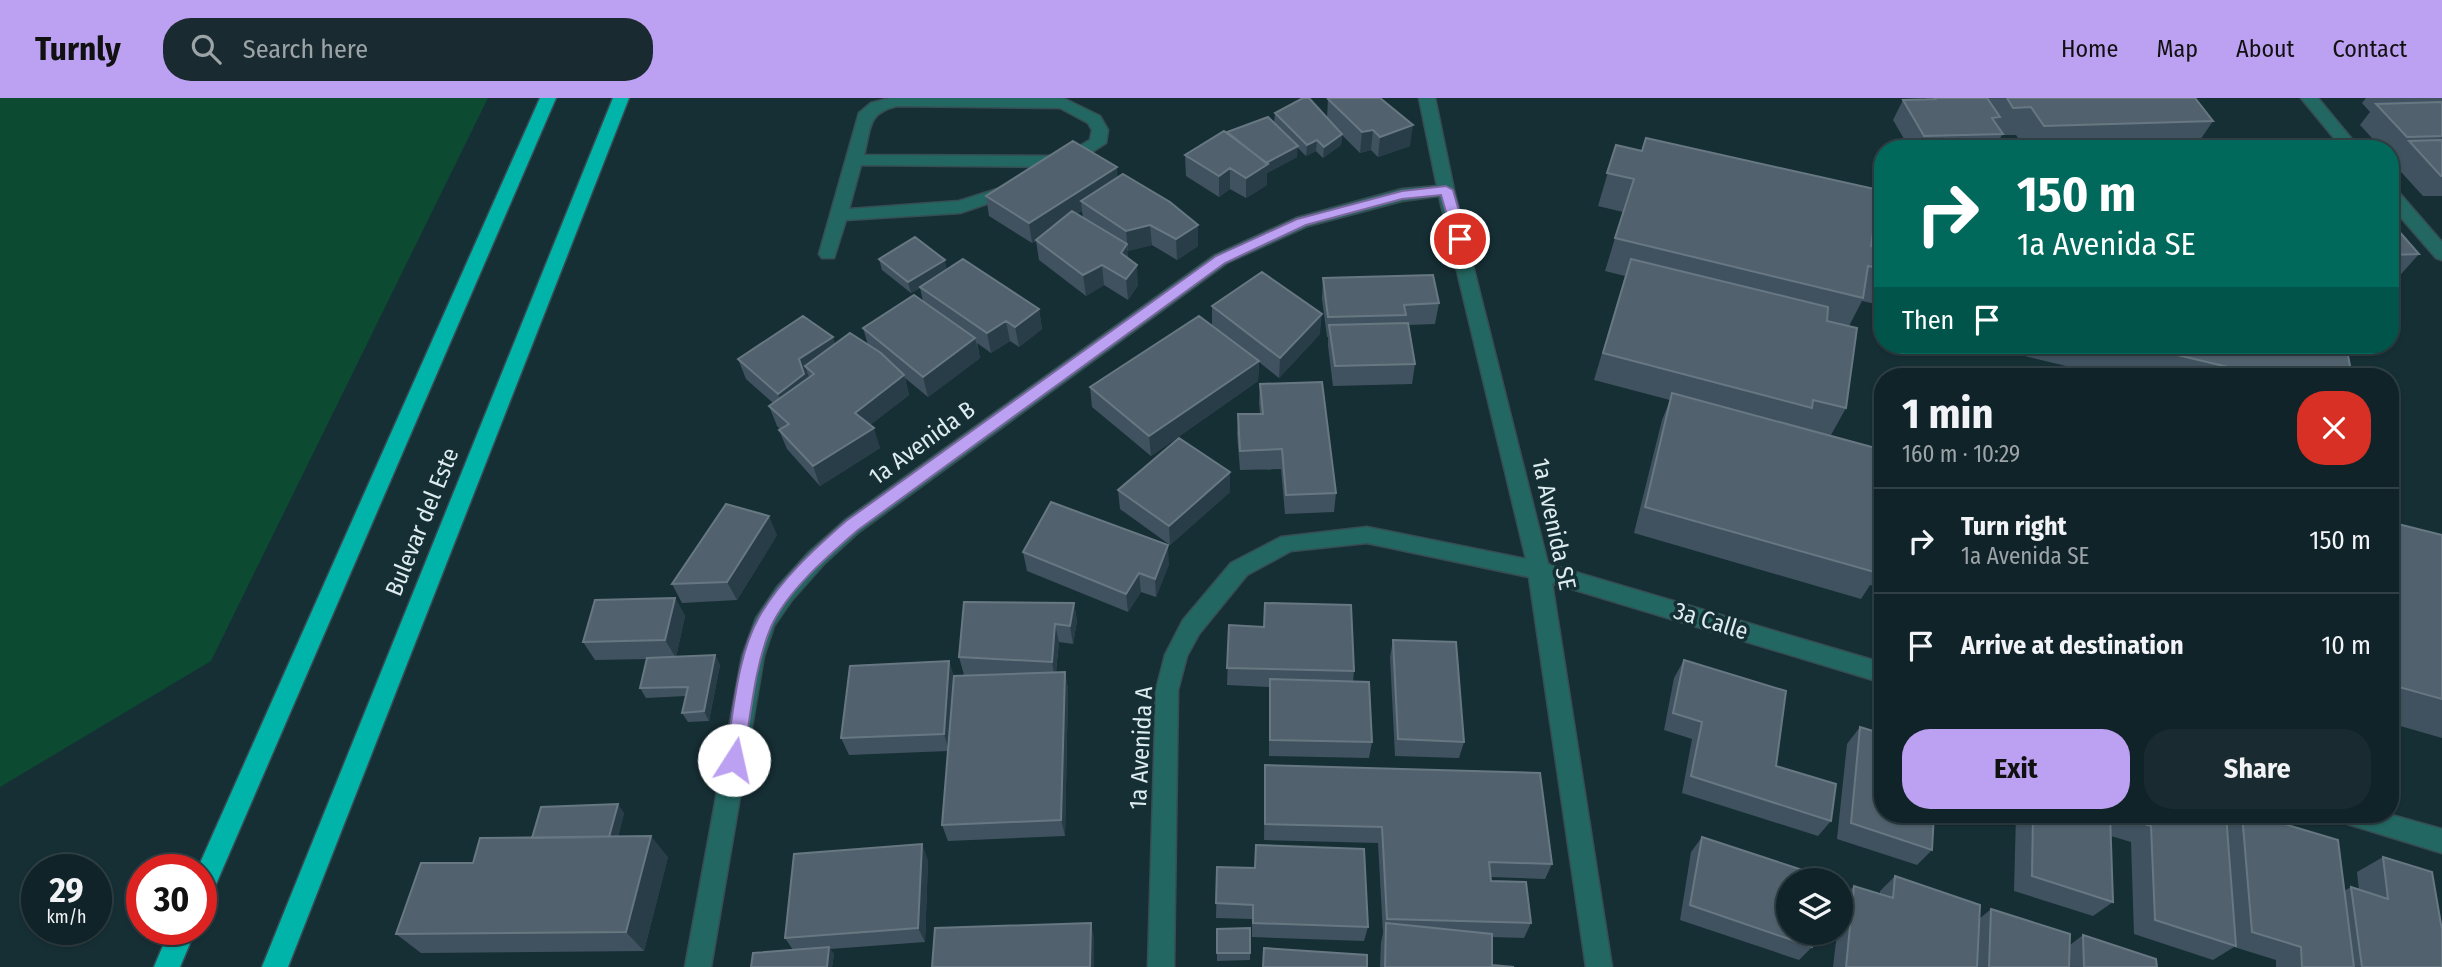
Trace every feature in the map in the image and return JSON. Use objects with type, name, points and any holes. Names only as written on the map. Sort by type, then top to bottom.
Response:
[{"type":"highway","points":[[216,854],[548,98]]},
{"type":"highway","name":"Bulevar del Este","points":[[275,967],[621,98]]},
{"type":"highway","points":[[167,967],[176,945]]},
{"type":"street","name":"1a Avenida SE","points":[[1427,98],[1446,190],[1539,570],[1603,966]]},
{"type":"street","points":[[2309,98],[2344,140]]},
{"type":"street","points":[[828,254],[867,113],[877,106],[897,100],[1065,101],[1094,120],[1100,130],[1098,143],[1001,195],[960,207],[839,215]]},
{"type":"street","points":[[854,160],[1066,160]]},
{"type":"street","name":"1a Avenida B","points":[[698,967],[752,656],[765,621],[792,584],[822,552],[852,526],[1221,259],[1302,222],[1402,195],[1446,190]]},
{"type":"street","points":[[2399,204],[2442,254]]},
{"type":"street","name":"1a Avenida A","points":[[1161,967],[1167,690],[1176,655],[1191,627],[1239,569],[1288,543],[1367,535],[1539,570]]},
{"type":"street","name":"3a Calle","points":[[1539,570],[1874,670]]},
{"type":"street","points":[[2381,823],[2442,841]]},
{"type":"green space","points":[[0,98],[488,98],[211,661],[0,787]]},
{"type":"building","points":[[1303,98],[1309,98],[1342,134],[1324,147],[1317,140],[1307,145],[1275,113]]},
{"type":"building","points":[[1380,98],[1413,125],[1380,137],[1373,130],[1362,132],[1328,99]]},
{"type":"building","points":[[1987,98],[2000,117],[1992,118],[2003,134],[1924,136],[1903,100]]},
{"type":"building","points":[[2007,98],[2195,98],[2213,121],[2044,126],[2031,107],[2013,108]]},
{"type":"building","points":[[2442,102],[2442,136],[2407,137],[2376,104]]},
{"type":"building","points":[[1268,117],[1298,146],[1266,163],[1227,132]]},
{"type":"building","points":[[1224,131],[1268,164],[1246,178],[1230,168],[1219,176],[1185,155]]},
{"type":"building","points":[[1646,138],[1874,189],[1871,246],[1874,247],[1874,267],[1868,266],[1863,298],[1615,238],[1634,179],[1607,173],[1616,145],[1642,151]]},
{"type":"building","points":[[2442,140],[2442,176],[2441,176],[2409,141]]},
{"type":"building","points":[[1073,141],[1117,167],[1029,223],[986,196]]},
{"type":"building","points":[[1123,174],[1170,202],[1198,225],[1176,239],[1150,225],[1126,231],[1081,201]]},
{"type":"building","points":[[1072,211],[1127,244],[1121,253],[1137,265],[1126,279],[1102,265],[1083,275],[1036,240]]},
{"type":"building","points":[[2399,231],[2419,254],[2399,255]]},
{"type":"building","points":[[915,237],[945,260],[908,282],[879,259]]},
{"type":"building","points":[[963,259],[1039,309],[1015,327],[1006,321],[987,333],[920,287]]},
{"type":"building","points":[[1631,259],[1828,307],[1827,321],[1857,328],[1846,408],[1813,400],[1812,408],[1603,353]]},
{"type":"building","points":[[1262,272],[1322,314],[1280,358],[1212,306]]},
{"type":"building","points":[[1433,275],[1439,303],[1404,305],[1406,315],[1328,317],[1323,278]]},
{"type":"building","points":[[914,295],[975,338],[923,377],[863,328]]},
{"type":"building","points":[[803,316],[833,337],[799,359],[804,374],[778,394],[738,359]]},
{"type":"building","points":[[1199,316],[1259,361],[1149,436],[1090,387]]},
{"type":"building","points":[[1408,323],[1415,364],[1335,366],[1329,325]]},
{"type":"building","points":[[850,333],[881,353],[904,375],[855,413],[874,428],[813,466],[779,430],[789,424],[769,406],[814,374],[805,366]]},
{"type":"building","points":[[2173,354],[2348,354],[2350,368],[2232,368]]},
{"type":"building","points":[[1322,382],[1336,493],[1286,495],[1282,449],[1240,451],[1238,414],[1263,414],[1260,384]]},
{"type":"building","points":[[1672,393],[1874,448],[1874,572],[1645,507]]},
{"type":"building","points":[[1179,438],[1230,472],[1169,526],[1118,490]]},
{"type":"building","points":[[1051,502],[1168,545],[1155,579],[1139,573],[1126,594],[1023,552]]},
{"type":"building","points":[[726,504],[769,516],[727,582],[672,584]]},
{"type":"building","points":[[2399,524],[2442,535],[2442,699],[2399,687]]},
{"type":"building","points":[[675,598],[665,640],[583,642],[595,600]]},
{"type":"building","points":[[964,602],[1074,603],[1070,626],[1055,624],[1052,662],[959,657]]},
{"type":"building","points":[[1265,603],[1351,605],[1354,671],[1227,668],[1229,625],[1264,627]]},
{"type":"building","points":[[1393,640],[1456,642],[1464,742],[1398,739]]},
{"type":"building","points":[[715,655],[704,711],[682,713],[688,687],[640,688],[647,658]]},
{"type":"building","points":[[1684,660],[1786,691],[1776,766],[1836,784],[1831,821],[1691,776],[1702,722],[1673,713]]},
{"type":"building","points":[[949,661],[944,734],[841,738],[850,666]]},
{"type":"building","points":[[1065,672],[1061,820],[942,825],[954,676]]},
{"type":"building","points":[[1270,679],[1369,682],[1372,742],[1270,740]]},
{"type":"building","points":[[1860,727],[1874,731],[1874,823],[1934,823],[1932,850],[1851,823]]},
{"type":"building","points":[[1265,765],[1540,773],[1552,864],[1489,862],[1491,881],[1526,882],[1531,923],[1387,919],[1382,827],[1265,824]]},
{"type":"building","points":[[618,804],[609,837],[532,838],[541,807]]},
{"type":"building","points":[[2033,823],[2110,823],[2113,902],[2032,876]]},
{"type":"building","points":[[2141,823],[2227,823],[2236,946],[2155,920],[2151,826]]},
{"type":"building","points":[[2243,823],[2281,823],[2338,840],[2354,967],[2302,967],[2301,947],[2252,932]]},
{"type":"building","points":[[651,836],[626,932],[396,934],[421,863],[473,863],[480,838]]},
{"type":"building","points":[[1702,837],[1796,868],[1776,868],[1776,935],[1690,905]]},
{"type":"building","points":[[922,844],[918,928],[785,938],[794,854]]},
{"type":"building","points":[[1256,845],[1364,849],[1368,927],[1253,923],[1253,905],[1216,903],[1217,867],[1255,868]]},
{"type":"building","points":[[2383,857],[2432,872],[2442,930],[2442,967],[2362,967],[2351,887],[2388,899]]},
{"type":"building","points":[[1895,876],[1980,905],[1977,967],[1846,967],[1848,945],[1853,945],[1854,886],[1893,898]]},
{"type":"building","points":[[1991,909],[2070,934],[2069,967],[1989,967]]},
{"type":"building","points":[[1091,923],[1090,967],[932,967],[935,928]]},
{"type":"building","points":[[1386,923],[1492,934],[1492,965],[1514,967],[1385,967]]},
{"type":"building","points":[[1250,928],[1250,953],[1217,953],[1217,929]]},
{"type":"building","points":[[2083,935],[2156,959],[2157,967],[2084,967]]},
{"type":"building","points":[[829,947],[827,967],[751,967],[753,953]]},
{"type":"building","points":[[1264,948],[1367,955],[1367,967],[1263,967]]},
{"type":"route","points":[[734,760],[752,656],[765,621],[792,584],[822,552],[852,526],[1221,259],[1302,222],[1402,195],[1446,190],[1460,239]]}]
